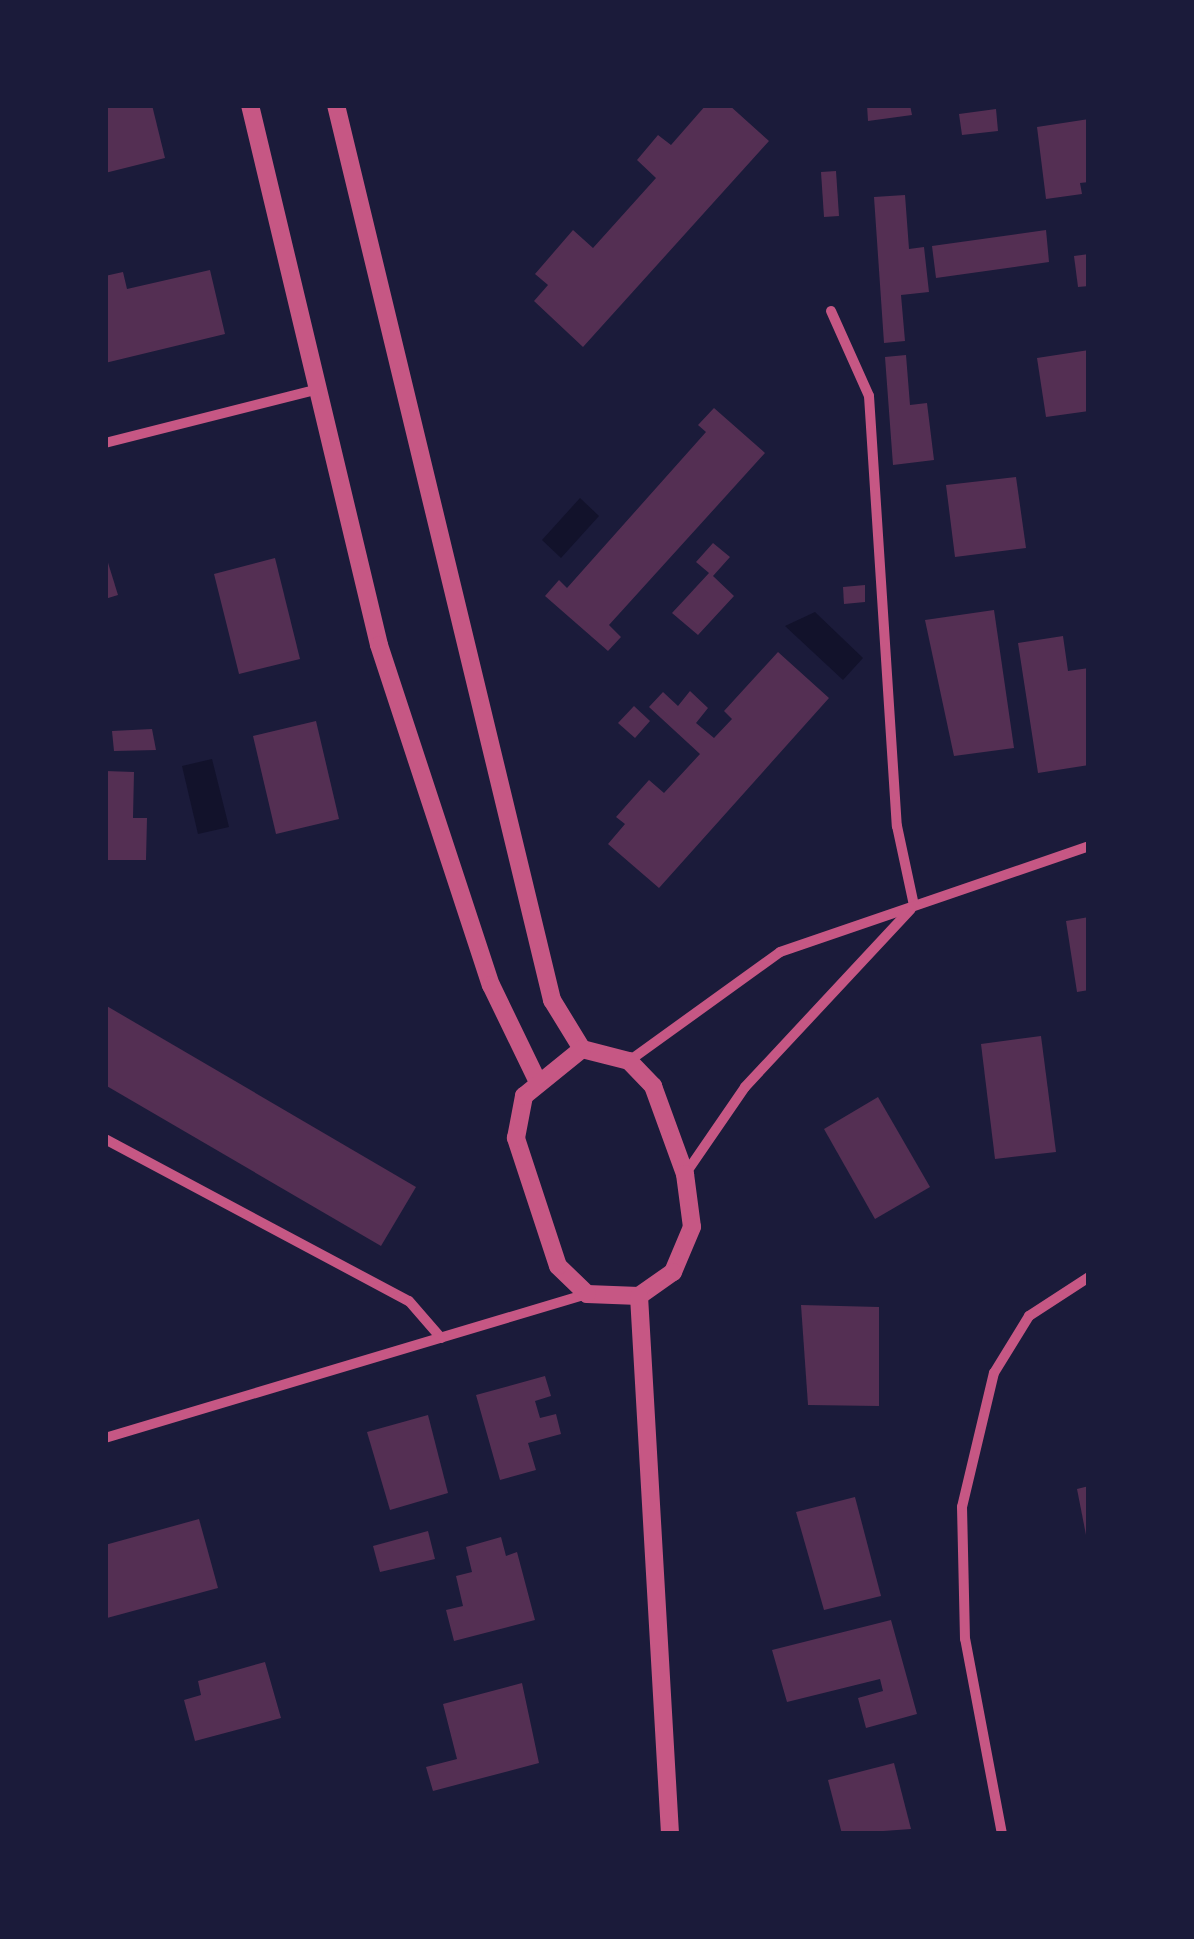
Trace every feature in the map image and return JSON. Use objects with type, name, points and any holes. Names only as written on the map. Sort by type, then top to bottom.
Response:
[{"type":"street","points":[[250,105],[428,805],[491,985],[537,1080]]},
{"type":"street","points":[[105,1438],[587,1294],[640,1296],[674,1272],[692,1227],[685,1174],[664,1106],[630,1061],[582,1049],[552,1000],[336,105]]},
{"type":"street","points":[[831,311],[868,396],[898,826],[914,906]]},
{"type":"street","points":[[105,444],[319,388]]},
{"type":"street","points":[[630,1061],[780,952],[1089,846]]},
{"type":"street","points":[[685,1174],[746,1087],[914,906]]},
{"type":"street","points":[[582,1049],[537,1080],[524,1096],[516,1138],[558,1266],[587,1294]]},
{"type":"street","points":[[105,1140],[408,1300],[441,1338]]},
{"type":"street","points":[[1002,1834],[965,1639],[962,1508],[994,1373],[1029,1316],[1089,1277]]},
{"type":"street","points":[[640,1296],[670,1834]]},
{"type":"shaded area","points":[[580,498],[599,516],[561,558],[542,540]]},
{"type":"shaded area","points":[[815,612],[863,658],[843,680],[785,626]]},
{"type":"shaded area","points":[[212,759],[229,827],[198,834],[182,766]]},
{"type":"building","points":[[105,105],[152,105],[165,158],[105,173]]},
{"type":"building","points":[[706,105],[729,105],[769,141],[583,347],[534,301],[548,285],[535,274],[573,230],[593,248],[656,178],[637,160],[658,135],[671,145]]},
{"type":"building","points":[[867,105],[910,105],[912,115],[868,121]]},
{"type":"building","points":[[996,109],[998,131],[962,135],[959,114]]},
{"type":"building","points":[[1089,119],[1089,182],[1080,183],[1082,194],[1046,199],[1037,127]]},
{"type":"building","points":[[836,171],[839,216],[824,217],[821,172]]},
{"type":"building","points":[[905,195],[909,249],[924,247],[929,292],[901,295],[905,341],[884,343],[874,197]]},
{"type":"building","points":[[1046,230],[1049,262],[936,278],[932,246]]},
{"type":"building","points":[[1089,254],[1089,286],[1078,287],[1074,256]]},
{"type":"building","points":[[210,270],[225,334],[105,363],[105,276],[123,272],[127,289]]},
{"type":"building","points":[[1089,350],[1089,411],[1046,417],[1037,358]]},
{"type":"building","points":[[906,355],[910,405],[927,403],[934,460],[893,465],[885,357]]},
{"type":"building","points":[[714,408],[765,453],[609,625],[621,637],[608,651],[545,596],[559,580],[567,588],[706,432],[698,425]]},
{"type":"building","points":[[1016,477],[1026,548],[955,557],[946,485]]},
{"type":"building","points":[[713,543],[730,557],[713,576],[734,596],[698,635],[672,613],[709,573],[696,562]]},
{"type":"building","points":[[105,553],[118,595],[105,599]]},
{"type":"building","points":[[275,558],[300,659],[239,674],[214,574]]},
{"type":"building","points":[[865,585],[865,602],[844,604],[843,587]]},
{"type":"building","points":[[994,610],[1014,748],[954,756],[925,620]]},
{"type":"building","points":[[1063,636],[1068,671],[1089,668],[1089,765],[1038,773],[1018,643]]},
{"type":"building","points":[[778,652],[829,698],[659,888],[608,844],[625,824],[616,817],[649,780],[664,793],[700,754],[649,707],[663,692],[678,706],[690,691],[708,708],[696,723],[714,738],[732,719],[724,711]]},
{"type":"building","points":[[634,706],[650,721],[635,738],[618,723]]},
{"type":"building","points":[[316,721],[339,819],[276,834],[253,736]]},
{"type":"building","points":[[152,729],[156,750],[114,751],[112,731]]},
{"type":"building","points":[[105,771],[134,772],[133,818],[147,818],[146,860],[105,860]]},
{"type":"building","points":[[1089,917],[1089,990],[1077,992],[1066,921]]},
{"type":"building","points":[[105,1005],[416,1187],[381,1246],[105,1085]]},
{"type":"building","points":[[1041,1036],[1056,1152],[995,1159],[981,1044]]},
{"type":"building","points":[[878,1097],[930,1187],[875,1219],[824,1129]]},
{"type":"building","points":[[801,1305],[879,1307],[879,1406],[808,1405]]},
{"type":"building","points":[[545,1376],[551,1396],[535,1401],[540,1418],[556,1414],[561,1434],[528,1443],[536,1470],[500,1480],[476,1395]]},
{"type":"building","points":[[428,1415],[448,1493],[390,1510],[367,1432]]},
{"type":"building","points":[[1089,1486],[1089,1540],[1087,1540],[1077,1489]]},
{"type":"building","points":[[855,1497],[881,1596],[824,1610],[796,1512]]},
{"type":"building","points":[[199,1519],[218,1588],[107,1618],[105,1545]]},
{"type":"building","points":[[428,1531],[435,1559],[380,1572],[373,1546]]},
{"type":"building","points":[[501,1537],[506,1556],[517,1552],[535,1620],[454,1641],[446,1610],[463,1606],[456,1576],[472,1572],[466,1547]]},
{"type":"building","points":[[891,1620],[917,1714],[866,1728],[858,1698],[883,1691],[880,1679],[787,1702],[772,1650]]},
{"type":"building","points":[[265,1662],[281,1718],[195,1741],[184,1700],[201,1695],[198,1681]]},
{"type":"building","points":[[522,1683],[539,1763],[433,1791],[426,1767],[457,1759],[443,1704]]},
{"type":"building","points":[[894,1763],[911,1829],[842,1834],[828,1780]]}]
